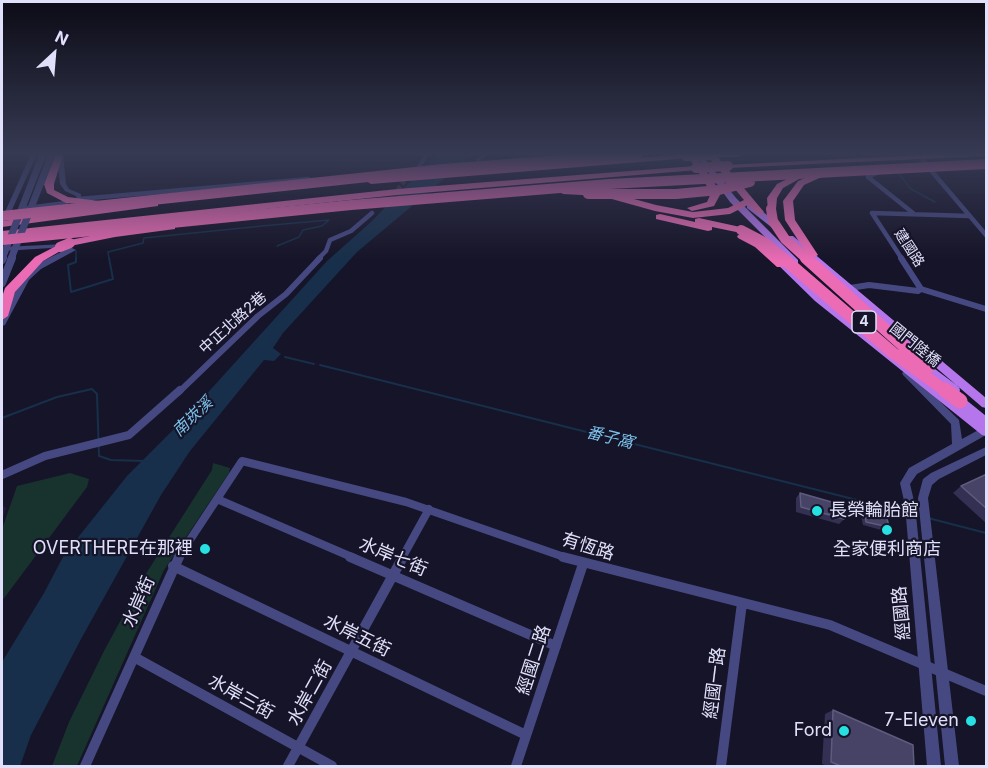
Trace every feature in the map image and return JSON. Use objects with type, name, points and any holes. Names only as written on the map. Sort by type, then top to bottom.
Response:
[{"type":"highway","points":[[50,190],[57,197],[66,200],[96,203]]},
{"type":"highway","points":[[3,214],[229,190]]},
{"type":"highway","points":[[3,214],[239,190]]},
{"type":"highway","points":[[2,225],[296,190]]},
{"type":"highway","points":[[2,234],[369,195],[446,190]]},
{"type":"highway","points":[[2,240],[351,204],[538,190]]},
{"type":"highway","points":[[651,190],[651,193],[662,202],[685,208],[704,207],[714,201],[716,194],[713,190]]},
{"type":"highway","points":[[2,247],[340,210],[530,194],[696,193],[710,190]]},
{"type":"highway","points":[[740,190],[758,212],[773,221],[785,239],[928,368]]},
{"type":"highway","points":[[758,212],[778,190]]},
{"type":"highway","points":[[795,190],[790,195],[788,210],[790,220],[813,255]]},
{"type":"highway","points":[[436,191],[602,193],[662,210],[693,215],[715,214],[740,203]]},
{"type":"highway","points":[[544,191],[601,197],[668,215],[741,230],[766,243],[893,353],[960,401]]},
{"type":"highway","points":[[601,197],[665,219],[739,235],[759,245],[781,265]]},
{"type":"highway","points":[[2,316],[9,291],[39,259],[65,245],[115,234]]},
{"type":"main road","name":"4","points":[[726,190],[740,203],[758,212],[813,255],[987,404]]},
{"type":"main road","name":"4","points":[[733,190],[740,203],[742,214],[781,265],[887,355],[986,428]]},
{"type":"main road","name":"國門陸橋","points":[[758,212],[840,302],[960,401],[986,428]]},
{"type":"main road","name":"國門陸橋","points":[[928,368],[987,415]]},
{"type":"street","points":[[3,214],[15,190]]},
{"type":"street","points":[[2,260],[29,190]]},
{"type":"street","points":[[2,283],[42,190]]},
{"type":"street","points":[[67,190],[79,195],[79,200],[185,190]]},
{"type":"street","points":[[884,190],[913,213]]},
{"type":"street","points":[[948,190],[987,235]]},
{"type":"street","points":[[3,214],[66,203]]},
{"type":"street","name":"中正北路2巷","points":[[2,475],[45,456],[129,435],[174,396],[258,316],[286,294],[326,251],[330,240],[351,231],[372,213]]},
{"type":"street","name":"建國路","points":[[921,289],[872,213],[970,216]]},
{"type":"street","points":[[2,247],[59,244],[69,246],[72,250],[54,257],[32,273],[2,323]]},
{"type":"street","points":[[850,288],[868,285],[918,291],[921,289],[987,309]]},
{"type":"street","points":[[887,355],[943,407],[956,423],[957,447]]},
{"type":"street","name":"經國路","points":[[934,766],[910,505],[905,483],[913,471],[986,428]]},
{"type":"street","name":"經國路","points":[[952,766],[923,498],[927,482],[935,476],[987,451]]},
{"type":"street","name":"有恆路","points":[[242,461],[378,493],[583,564],[830,625],[941,672]]},
{"type":"street","name":"水岸街","points":[[85,766],[173,566],[242,461]]},
{"type":"street","name":"水岸七街","points":[[217,499],[556,646]]},
{"type":"street","name":"水岸二街","points":[[288,766],[429,509]]},
{"type":"street","name":"經國二路","points":[[516,766],[583,564]]},
{"type":"street","name":"水岸五街","points":[[173,566],[526,735]]},
{"type":"street","name":"經國一路","points":[[721,766],[742,603]]},
{"type":"street","name":"水岸三街","points":[[134,657],[332,766]]},
{"type":"street","points":[[941,672],[987,691]]},
{"type":"green space","points":[[213,463],[230,468],[229,473],[164,570],[77,766],[52,766],[69,722],[105,649],[147,572],[212,470]]},
{"type":"green space","points":[[70,473],[89,479],[87,487],[2,601],[2,529],[17,486]]},
{"type":"water","name":"南崁溪","points":[[402,190],[431,190],[357,252],[283,333],[273,348],[281,354],[274,361],[264,360],[190,451],[161,495],[81,639],[31,735],[20,766],[2,766],[2,662],[64,555],[127,476],[183,420],[327,261],[371,222]]},
{"type":"building","points":[[987,474],[987,509],[961,486]]},
{"type":"building","points":[[800,493],[842,505],[844,519],[801,507]]},
{"type":"building","points":[[864,509],[886,514],[889,527],[866,522]]},
{"type":"building","name":"Ford","points":[[833,710],[913,745],[914,766],[841,766],[831,762]]},
{"type":"waterway","points":[[913,190],[935,202]]},
{"type":"waterway","points":[[261,226],[329,220],[322,226],[303,230],[299,237],[277,246]]},
{"type":"waterway","points":[[109,259],[108,252],[143,243],[144,238],[262,226]]},
{"type":"waterway","points":[[76,251],[76,262],[68,265],[71,292],[113,279],[109,258]]},
{"type":"waterway","name":"番子窩","points":[[285,357],[314,364]]},
{"type":"waterway","name":"番子窩","points":[[320,365],[901,511]]},
{"type":"waterway","points":[[2,418],[57,397],[92,389],[97,394],[99,456],[111,460],[145,461]]},
{"type":"waterway","name":"番子窩","points":[[928,518],[986,533]]},
{"type":"tunnel","points":[[393,194],[397,190]]},
{"type":"place","name":"長榮輪胎館","points":[[817,511]]},
{"type":"place","name":"全家便利商店","points":[[887,530]]},
{"type":"place","name":"OVERTHERE在那裡","points":[[205,549]]},
{"type":"place","name":"7-Eleven","points":[[971,721]]},
{"type":"place","name":"Ford","points":[[844,731]]}]
